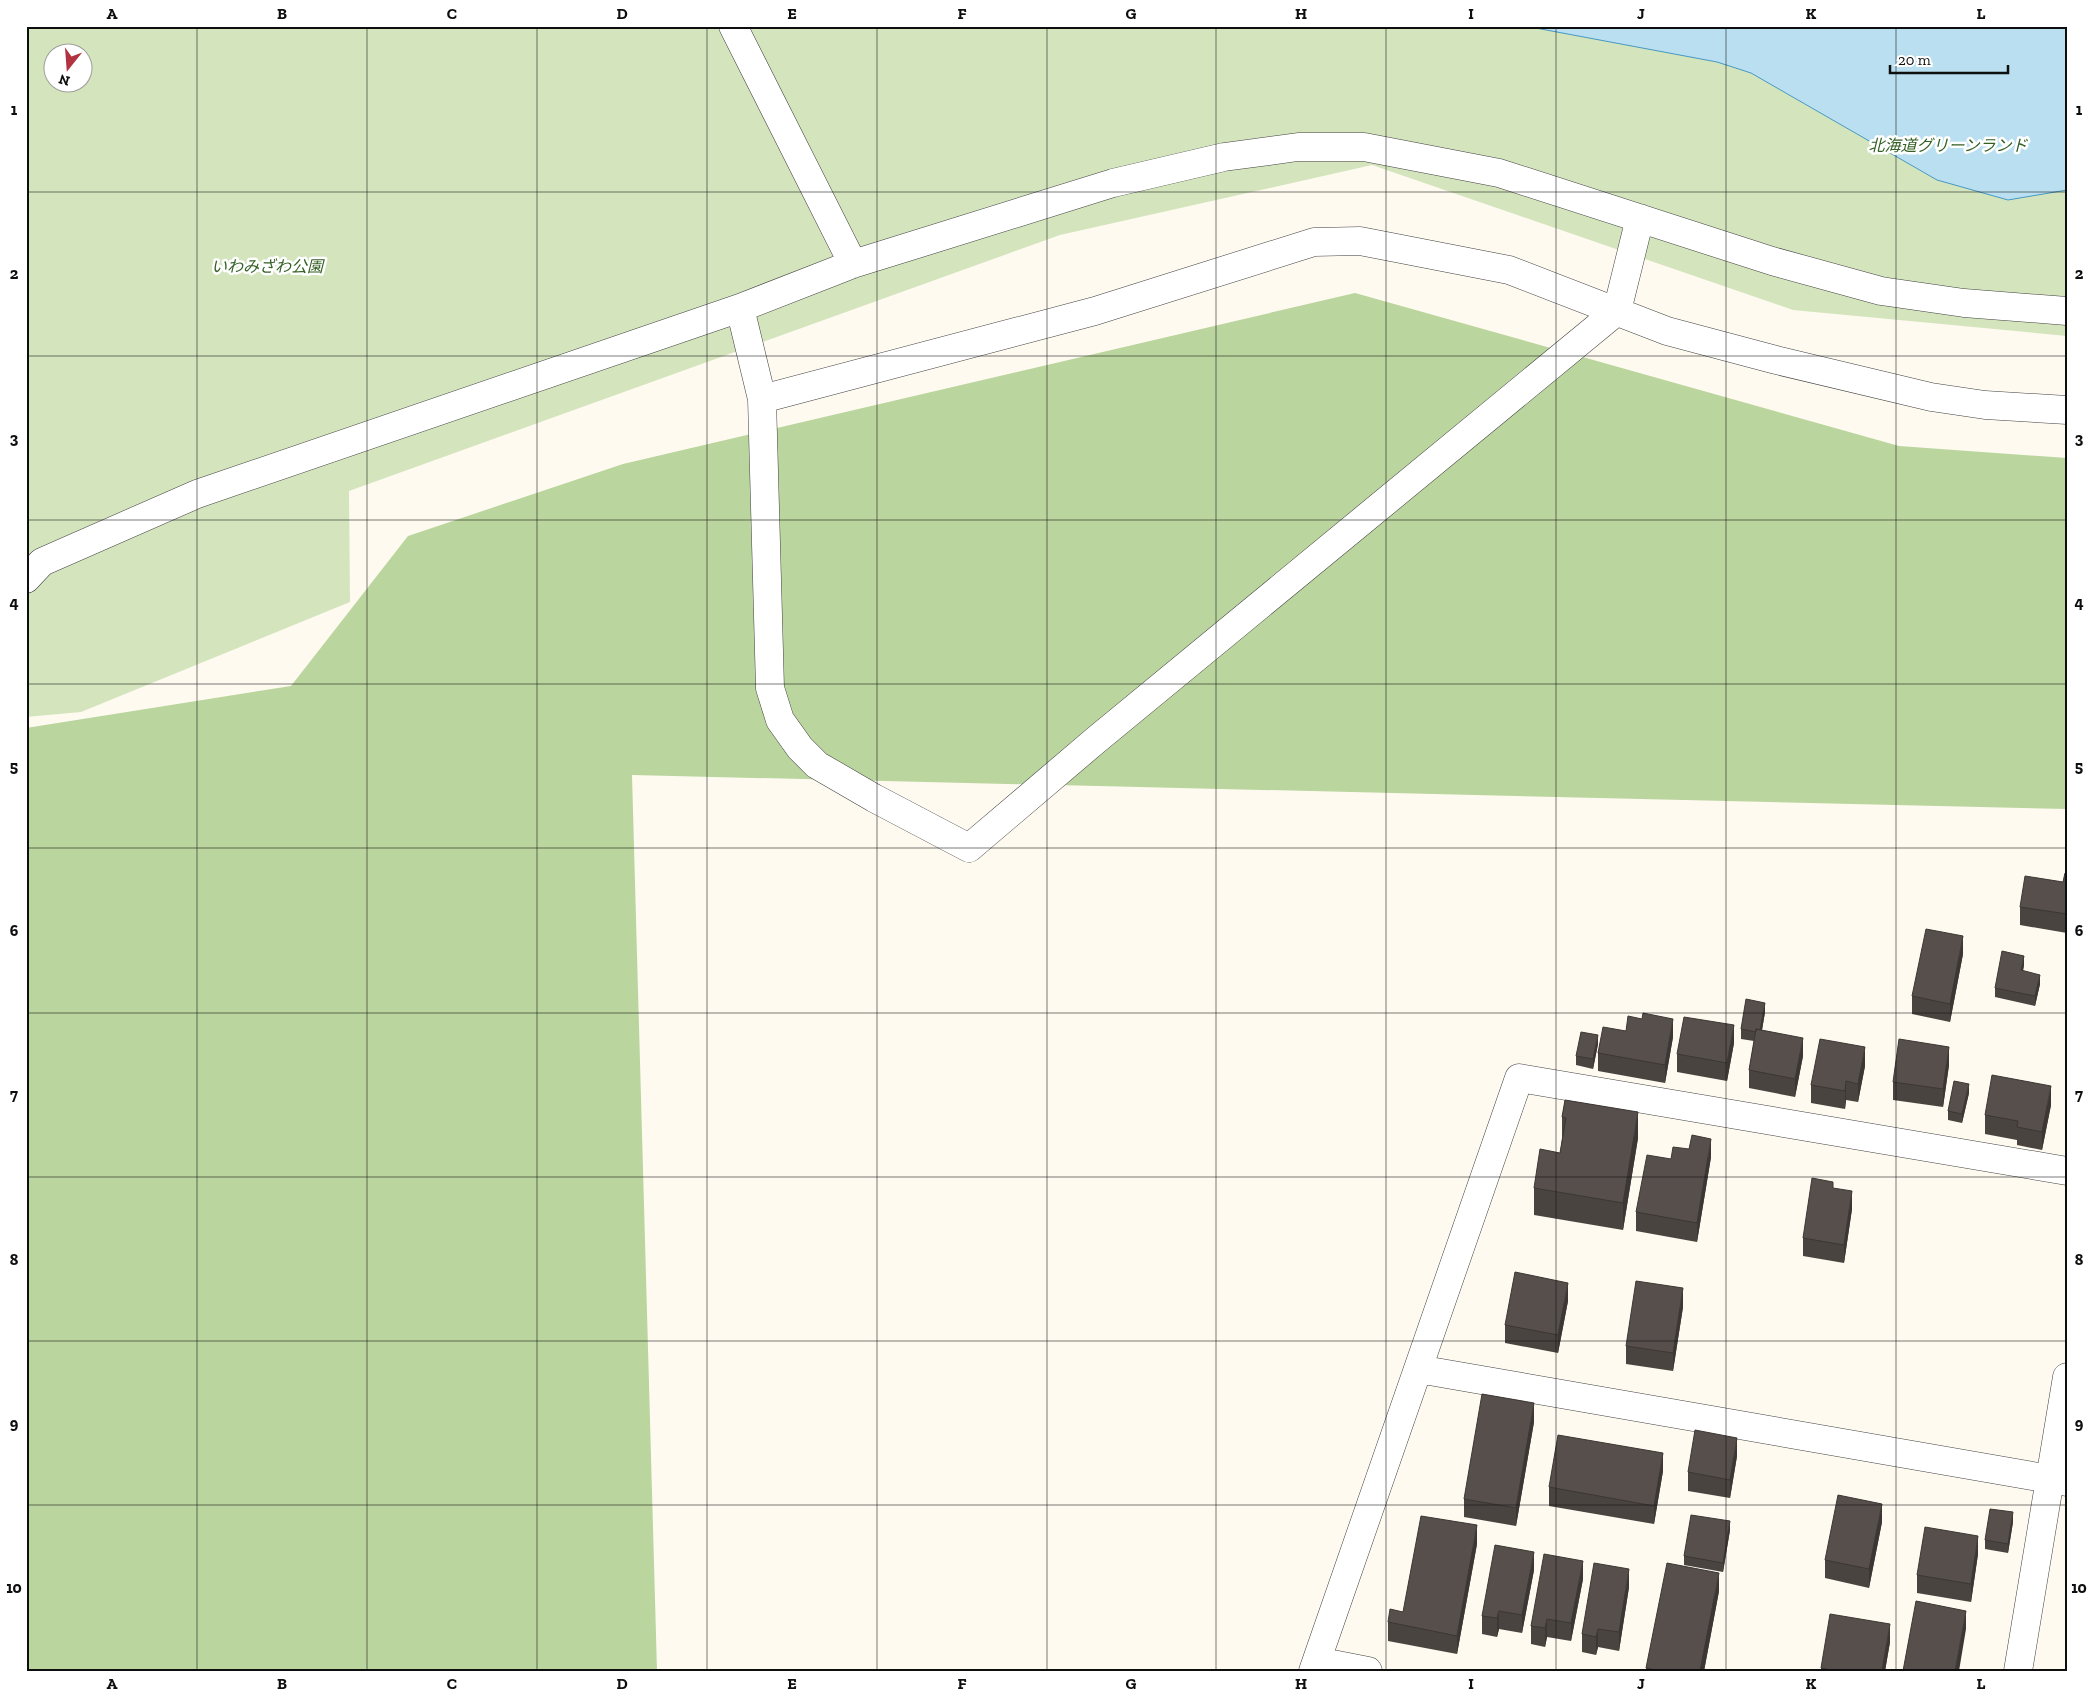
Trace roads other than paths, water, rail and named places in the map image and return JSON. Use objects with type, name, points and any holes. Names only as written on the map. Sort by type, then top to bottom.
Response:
[{"type":"street","points":[[733,26],[853,264]]},
{"type":"street","points":[[26,579],[42,562],[198,494],[740,308],[853,264],[1114,182],[1224,157],[1298,146],[1364,147],[1499,173],[1772,261],[1881,291],[1964,302],[2067,311]]},
{"type":"street","points":[[740,308],[762,399],[770,688],[780,720],[800,748],[818,764],[874,798],[969,848],[1104,734],[1617,311],[1640,218]]},
{"type":"street","points":[[762,399],[1095,311],[1314,242],[1360,241],[1509,270],[1667,331],[1776,360],[1931,397],[1985,405],[2067,410]]},
{"type":"street","points":[[1368,1671],[1315,1666],[1519,1078],[2067,1171]]},
{"type":"street","points":[[1418,1368],[2058,1480]]},
{"type":"street","points":[[2018,1671],[2058,1480],[2067,1377]]},
{"type":"water","points":[[1525,26],[2067,26],[2067,190],[2008,200],[1937,180],[1751,73],[1717,62]]},
{"type":"park label","name":"北海道グリーンランド","points":[[1948,145]]},
{"type":"park label","name":"いわみざわ公園","points":[[267,266]]}]
